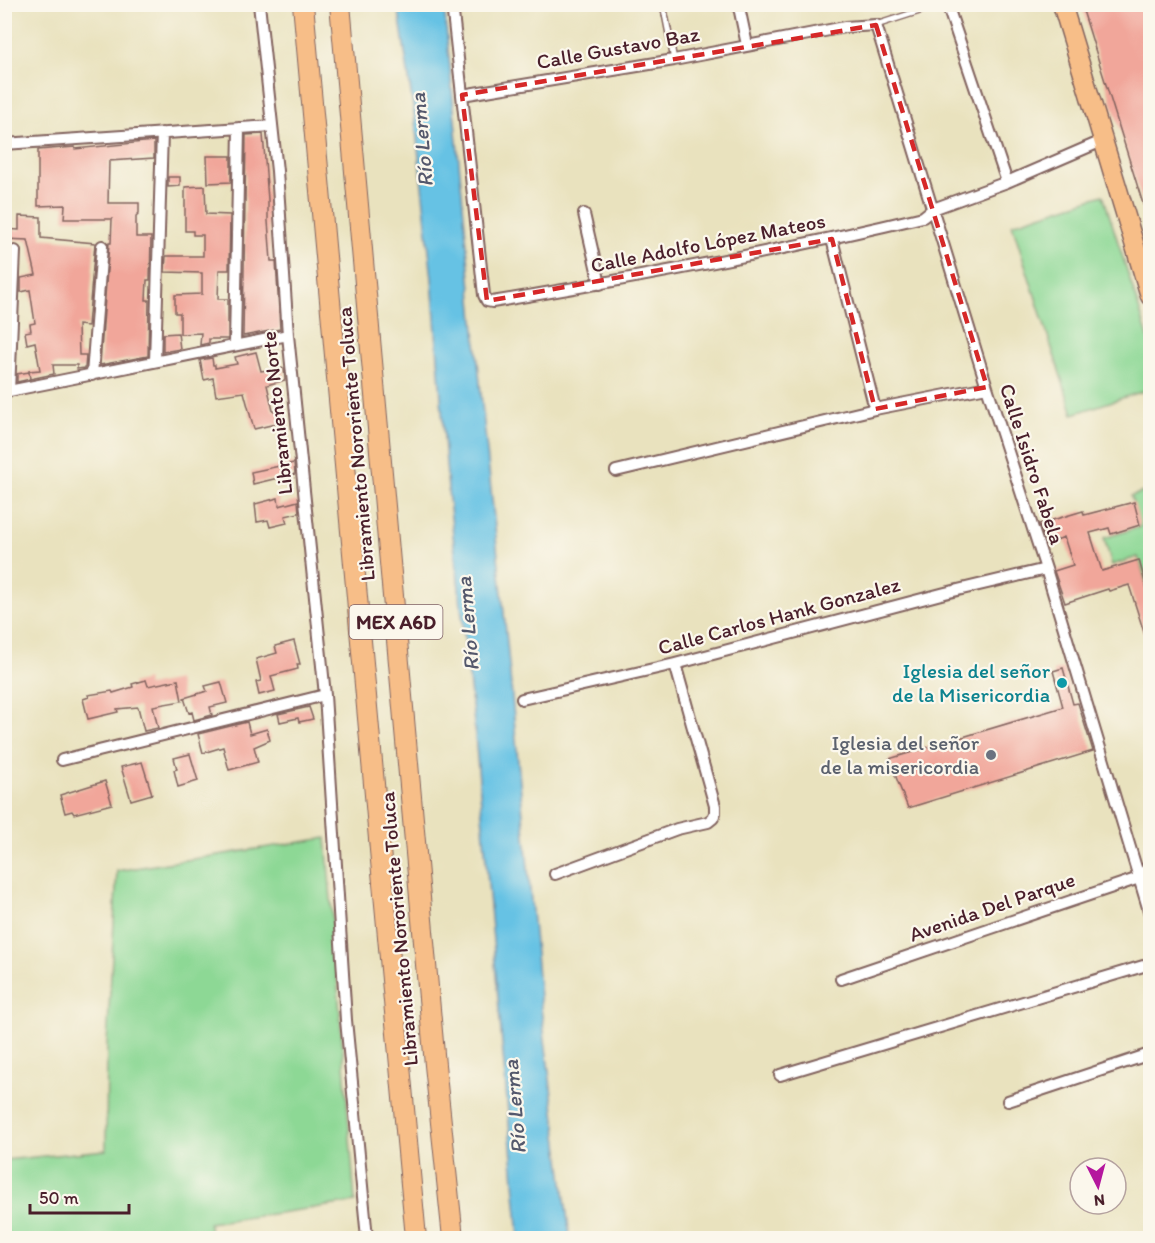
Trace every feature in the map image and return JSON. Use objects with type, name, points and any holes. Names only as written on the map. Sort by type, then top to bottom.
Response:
[{"type":"highway","name":"Libramiento Nororiente Toluca","points":[[303,4],[332,296],[416,1239]]},
{"type":"highway","name":"Libramiento Nororiente Toluca","points":[[340,4],[435,1065],[453,1239]]},
{"type":"highway","points":[[1062,4],[1150,296]]},
{"type":"street","name":"Libramiento Norte","points":[[259,4],[272,126],[288,335],[325,695],[346,1020],[367,1239]]},
{"type":"street","points":[[452,4],[462,95]]},
{"type":"street","points":[[953,6],[1007,182]]},
{"type":"street","points":[[739,8],[747,45]]},
{"type":"street","name":"Calle Gustavo Baz","points":[[462,95],[674,60],[845,27],[876,25]]},
{"type":"street","name":"Calle Isidro Fabela","points":[[876,25],[987,387],[1046,570],[1150,914]]},
{"type":"street","name":"Calle Adolfo López Mateos","points":[[462,95],[484,295],[487,301],[492,302],[600,284],[832,239],[923,217],[933,209],[1007,182],[1102,141]]},
{"type":"street","points":[[4,144],[272,126]]},
{"type":"street","name":"Libramiento Norte","points":[[235,345],[239,128]]},
{"type":"street","points":[[155,361],[162,133]]},
{"type":"street","points":[[584,214],[600,284]]},
{"type":"street","points":[[832,239],[875,409]]},
{"type":"street","points":[[92,375],[102,246]]},
{"type":"street","points":[[15,250],[7,392],[288,335]]},
{"type":"street","points":[[616,471],[875,409],[987,387]]},
{"type":"street","name":"Calle Carlos Hank Gonzalez","points":[[522,699],[675,664],[945,593],[1046,570]]},
{"type":"street","points":[[555,874],[677,829],[708,822],[713,818],[715,806],[675,664]]},
{"type":"street","points":[[62,760],[325,695]]},
{"type":"street","points":[[1139,878],[1150,865]]},
{"type":"street","name":"Avenida Del Parque","points":[[841,979],[1139,878]]},
{"type":"street","points":[[780,1075],[1150,964]]},
{"type":"street","points":[[1008,1101],[1150,1054]]},
{"type":"lane","points":[[663,4],[674,60]]},
{"type":"lane","name":"Calle Gustavo Baz","points":[[876,25],[932,6],[953,6]]},
{"type":"highlighted area","points":[[876,25],[987,387],[875,409],[832,239],[487,301],[462,95]]},
{"type":"green space","points":[[1103,195],[1150,343],[1150,389],[1073,414],[1012,224]]},
{"type":"green space","points":[[1150,490],[1150,589],[1148,589],[1138,557],[1112,565],[1104,538],[1140,527],[1131,496]]},
{"type":"green space","points":[[326,838],[355,1202],[209,1223],[210,1238],[5,1238],[5,1160],[106,1150],[107,1043],[117,871]]},
{"type":"water","name":"Río Lerma","points":[[398,5],[444,5],[541,1008],[570,1238],[519,1238],[474,723],[448,490],[432,279],[415,120]]},
{"type":"building","points":[[1081,4],[1150,4],[1150,220],[1148,220]]},
{"type":"building","points":[[263,134],[271,261],[276,261],[280,329],[243,336],[246,135]]},
{"type":"building","points":[[154,141],[154,158],[109,161],[108,203],[139,203],[139,213],[136,216],[136,237],[151,237],[150,280],[147,280],[146,300],[149,300],[148,356],[100,365],[112,219],[64,219],[65,205],[38,206],[38,150],[75,147],[75,149]]},
{"type":"building","points":[[207,156],[231,156],[231,182],[208,183]]},
{"type":"building","points":[[168,177],[180,177],[180,186],[168,187]]},
{"type":"building","points":[[205,186],[206,214],[230,215],[229,270],[219,270],[218,299],[228,299],[228,339],[209,339],[209,343],[200,345],[201,333],[180,334],[180,313],[175,313],[175,295],[202,294],[202,273],[165,272],[166,256],[203,256],[203,235],[193,235],[193,231],[185,231],[185,187]]},
{"type":"building","points":[[19,216],[41,217],[41,238],[95,243],[88,326],[78,325],[79,355],[86,355],[85,368],[77,369],[77,365],[53,365],[54,374],[30,379],[29,371],[40,370],[35,342],[27,344],[25,332],[31,331],[30,324],[35,323],[30,290],[21,292],[21,278],[36,275],[28,240],[4,239],[4,229],[19,230]]},
{"type":"building","points":[[178,333],[180,349],[163,352],[163,334]]},
{"type":"building","points":[[256,352],[261,371],[284,368],[285,380],[267,385],[273,411],[281,410],[284,422],[254,429],[244,392],[216,396],[213,378],[204,380],[200,360],[212,358],[215,368],[237,364],[235,357]]},
{"type":"building","points":[[29,372],[30,379],[17,382],[17,374]]},
{"type":"building","points":[[294,463],[295,474],[253,484],[251,472]]},
{"type":"building","points":[[278,498],[279,506],[298,501],[299,513],[285,516],[287,523],[270,527],[268,520],[257,522],[255,504]]},
{"type":"building","points":[[1134,502],[1140,525],[1111,534],[1109,528],[1090,533],[1102,571],[1139,560],[1147,589],[1150,589],[1150,644],[1148,645],[1129,585],[1109,591],[1108,589],[1065,603],[1054,571],[1073,565],[1064,537],[1046,544],[1039,524],[1083,511],[1084,515]]},
{"type":"building","points":[[294,641],[300,664],[297,664],[298,669],[271,676],[275,691],[259,695],[256,682],[261,681],[256,659],[277,653],[275,646]]},
{"type":"building","name":"Iglesia del señor de la misericordia","points":[[1063,668],[1073,704],[1078,703],[1093,751],[908,808],[889,759],[1063,707],[1053,671]]},
{"type":"building","points":[[146,680],[148,686],[178,680],[182,701],[153,706],[158,728],[144,731],[138,707],[117,709],[118,712],[88,719],[83,699],[89,697],[88,695],[112,691],[113,693]]},
{"type":"building","points":[[221,682],[227,703],[210,707],[212,715],[194,720],[184,698],[207,691],[205,686]]},
{"type":"building","points":[[309,707],[313,719],[299,722],[298,718],[280,722],[278,714]]},
{"type":"building","points":[[247,722],[250,734],[267,729],[270,740],[254,747],[258,762],[229,770],[223,747],[203,753],[198,734]]},
{"type":"building","points":[[190,754],[198,781],[178,787],[174,758]]},
{"type":"building","points":[[142,762],[152,794],[131,800],[121,767]]},
{"type":"building","points":[[105,781],[112,804],[74,814],[72,811],[65,813],[60,795]]},
{"type":"place","name":"Iglesia del señor de la Misericordia","points":[[1062,683]]},
{"type":"place","name":"Iglesia del señor de la misericordia","points":[[991,755]]}]
